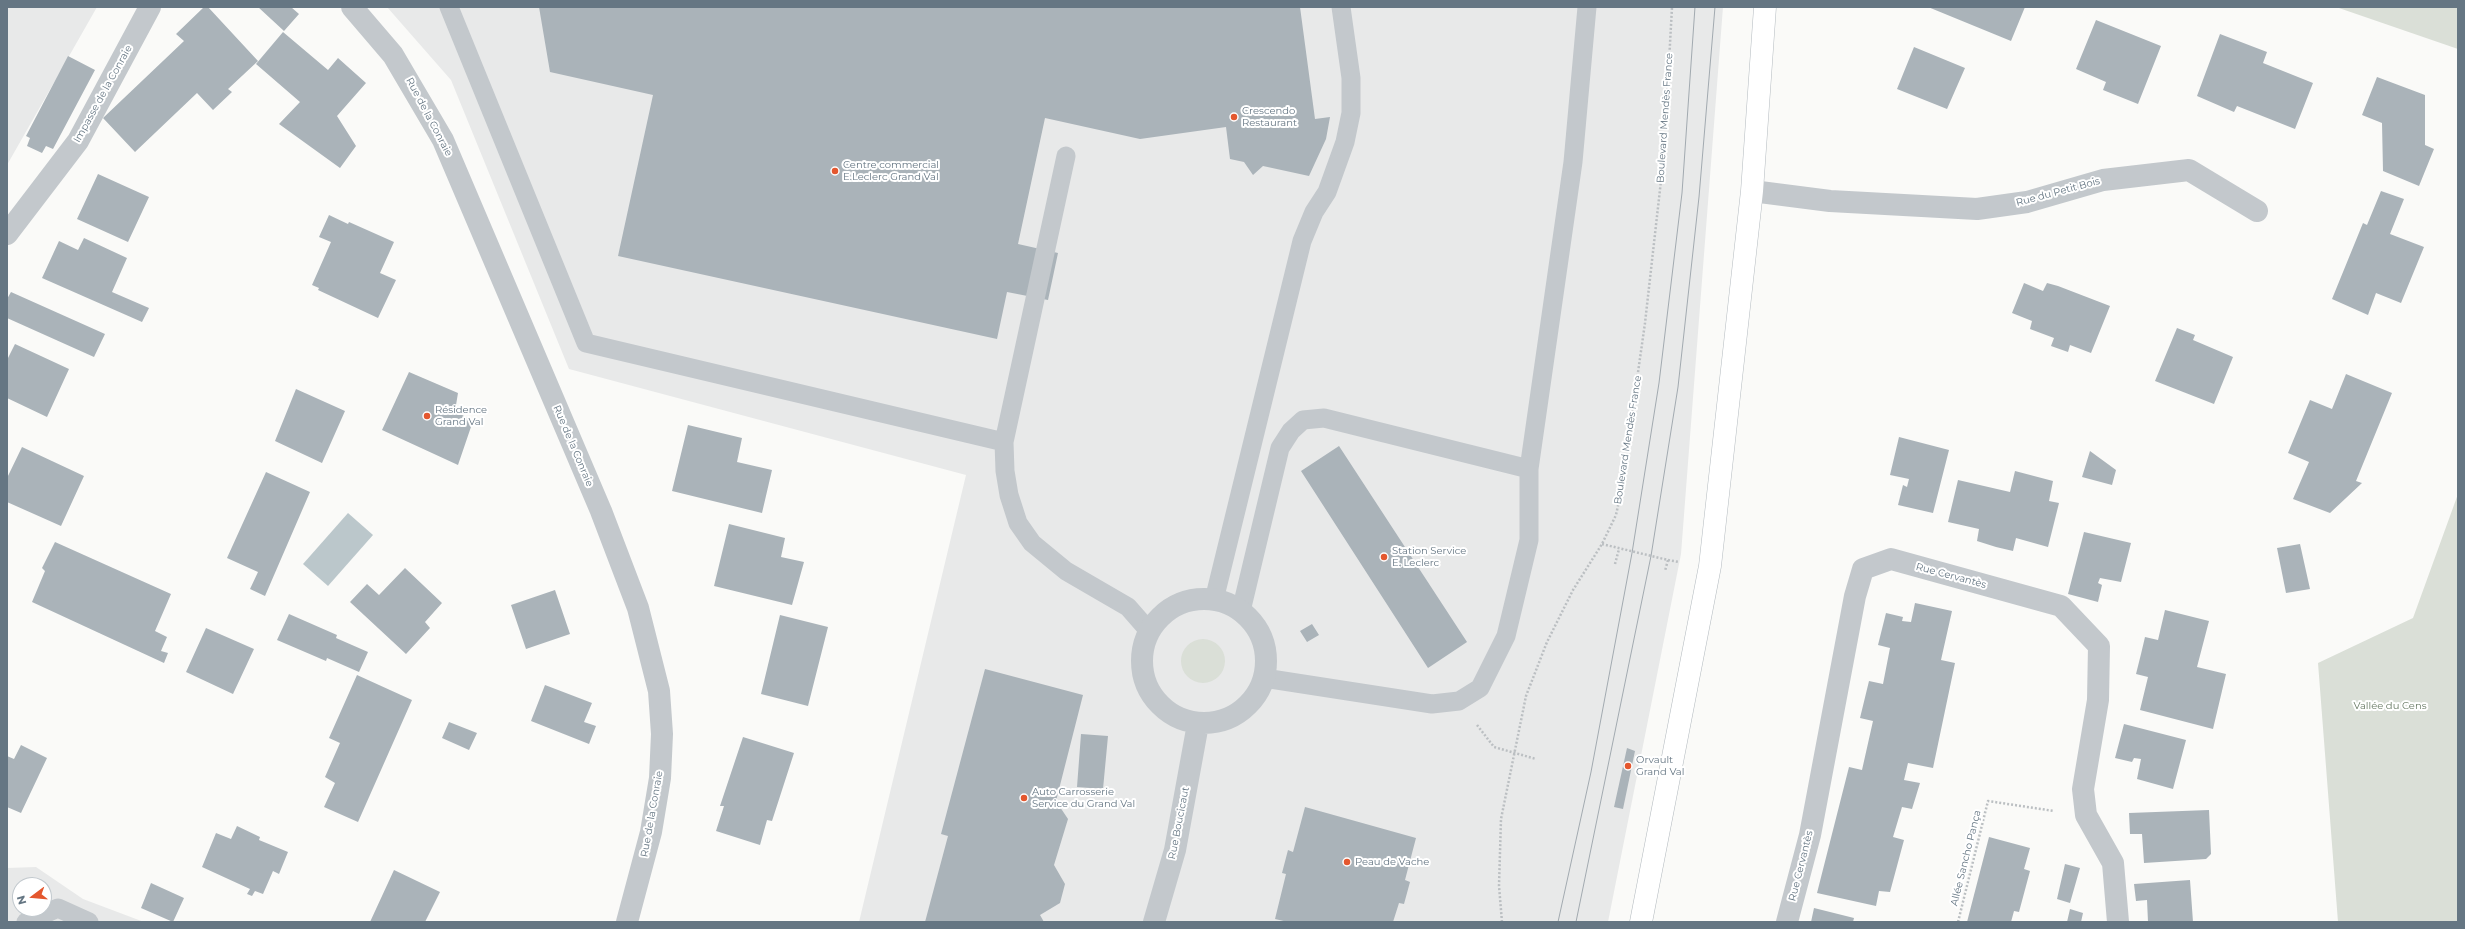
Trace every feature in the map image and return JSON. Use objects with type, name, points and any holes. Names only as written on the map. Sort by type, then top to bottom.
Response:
[{"type":"main road","points":[[1641,922],[1710,566],[1752,191],[1765,7]]},
{"type":"street","name":"Impasse de la Conraie","points":[[7,234],[78,141],[150,7]]},
{"type":"street","name":"Rue de la Conraie","points":[[352,7],[393,55],[443,140],[601,511],[638,608],[659,691],[662,734],[660,778],[651,832],[627,922]]},
{"type":"street","name":"Rue du Petit Bois","points":[[1752,191],[1830,201],[1977,209],[2027,202],[2103,180],[2189,170],[2257,211]]},
{"type":"street","name":"Rue Cervantès","points":[[1787,922],[1810,835],[1855,596],[1863,569],[1891,559],[2061,606],[2099,646],[2098,700],[2083,789],[2086,815],[2113,863],[2118,922]]},
{"type":"street","points":[[1196,600],[1214,600],[1241,611],[1254,625],[1263,641],[1266,659],[1264,678],[1257,694],[1246,708],[1232,718],[1215,723],[1198,724],[1178,718],[1161,707],[1149,690],[1143,671],[1143,658],[1150,631],[1161,616],[1177,605],[1196,600]]},
{"type":"street","name":"Rue Boucicaut","points":[[1154,922],[1175,850],[1198,724]]},
{"type":"lane","points":[[449,7],[586,343],[978,438],[1004,442]]},
{"type":"lane","points":[[1214,600],[1302,241],[1314,212],[1327,192],[1345,142],[1350,113],[1351,78],[1341,7]]},
{"type":"lane","points":[[1264,678],[1432,704],[1459,701],[1480,688],[1506,636],[1529,540],[1528,469],[1573,162],[1587,7]]},
{"type":"lane","points":[[1066,156],[1004,442],[1005,471],[1009,495],[1018,523],[1032,543],[1066,571],[1128,607],[1150,631]]},
{"type":"lane","points":[[1241,611],[1280,448],[1291,431],[1303,420],[1324,418],[1528,469]]},
{"type":"lane","points":[[26,922],[58,908],[89,922]]},
{"type":"path","name":"Boulevard Mendès France","points":[[1502,922],[1499,886],[1501,819],[1513,753],[1526,696],[1547,642],[1573,590],[1602,544],[1616,515],[1621,492],[1645,323],[1664,154],[1672,7]]},
{"type":"path","points":[[1602,544],[1668,560],[1665,571]]},
{"type":"path","points":[[1616,564],[1619,549]]},
{"type":"path","points":[[1459,701],[1494,747],[1536,759]]},
{"type":"path","name":"Allée Sancho Pança","points":[[1958,922],[1988,801],[2086,815]]},
{"type":"shaded area","points":[[7,7],[97,7],[7,165]]},
{"type":"shaded area","points":[[387,7],[1723,7],[1681,554],[1608,922],[859,922],[966,475],[569,369],[451,80]]},
{"type":"shaded area","points":[[348,513],[373,535],[328,586],[303,564]]},
{"type":"shaded area","points":[[36,867],[51,877],[12,877],[12,917],[52,917],[52,878],[83,899],[144,922],[7,922],[7,868]]},
{"type":"green space","points":[[2336,7],[2458,7],[2458,49]]},
{"type":"green space","name":"Vallée du Cens","points":[[2458,494],[2458,922],[2338,922],[2318,663],[2413,618]]},
{"type":"green space","points":[[1199,639],[1207,639],[1219,645],[1225,657],[1225,665],[1219,677],[1207,683],[1199,683],[1187,677],[1181,665],[1181,657],[1187,645]]},
{"type":"building","points":[[204,7],[208,7],[258,61],[228,89],[232,92],[213,110],[197,93],[135,152],[103,118],[184,41],[176,34]]},
{"type":"building","points":[[258,7],[291,7],[299,14],[284,31]]},
{"type":"building","name":"Centre commercial E.Leclerc Grand Val","points":[[539,7],[1300,7],[1315,119],[1330,117],[1326,139],[1309,176],[1263,166],[1253,175],[1244,162],[1230,159],[1226,127],[1140,139],[1045,118],[1018,244],[1058,253],[1048,300],[1007,292],[997,339],[618,256],[653,95],[550,72]]},
{"type":"building","points":[[1928,7],[2025,7],[2011,41]]},
{"type":"building","points":[[2096,20],[2161,46],[2138,104],[2103,90],[2106,82],[2076,69]]},
{"type":"building","points":[[283,32],[328,70],[338,58],[366,83],[337,116],[356,146],[340,168],[279,124],[300,102],[256,64]]},
{"type":"building","points":[[2220,34],[2267,52],[2263,63],[2313,83],[2295,129],[2237,106],[2234,112],[2197,96]]},
{"type":"building","points":[[1914,47],[1965,68],[1947,109],[1897,89]]},
{"type":"building","points":[[68,56],[95,70],[53,149],[46,146],[42,153],[27,146],[30,138],[26,136]]},
{"type":"building","points":[[2377,77],[2425,95],[2425,145],[2434,149],[2419,186],[2383,171],[2382,123],[2362,115]]},
{"type":"building","points":[[98,174],[149,197],[128,242],[77,219]]},
{"type":"building","points":[[2381,191],[2404,199],[2390,234],[2424,247],[2401,303],[2376,293],[2368,315],[2332,299],[2363,223],[2367,225]]},
{"type":"building","points":[[329,215],[348,224],[349,222],[394,242],[380,273],[396,280],[378,318],[318,290],[319,288],[312,285],[331,242],[319,237]]},
{"type":"building","points":[[84,238],[127,258],[112,292],[149,308],[142,322],[42,278],[59,241],[78,250]]},
{"type":"building","points":[[2024,283],[2043,291],[2047,283],[2110,306],[2091,353],[2070,345],[2068,352],[2051,346],[2054,338],[2030,329],[2032,321],[2012,313]]},
{"type":"building","points":[[11,292],[105,334],[94,357],[7,318],[7,299]]},
{"type":"building","points":[[2177,328],[2195,335],[2193,340],[2233,357],[2214,404],[2155,381]]},
{"type":"building","points":[[15,344],[69,369],[47,417],[7,398],[7,360]]},
{"type":"building","name":"Résidence Grand Val","points":[[409,372],[458,393],[455,411],[473,421],[458,465],[382,430]]},
{"type":"building","points":[[2346,374],[2392,393],[2356,481],[2362,483],[2330,513],[2293,499],[2309,462],[2288,453],[2310,400],[2332,409]]},
{"type":"building","points":[[296,389],[345,411],[322,463],[275,441]]},
{"type":"building","points":[[688,425],[742,438],[737,462],[772,470],[762,513],[672,491]]},
{"type":"building","points":[[1899,437],[1949,450],[1933,513],[1898,505],[1903,485],[1907,487],[1909,479],[1890,475]]},
{"type":"building","name":"Station Service E. Leclerc","points":[[1339,446],[1467,642],[1428,668],[1301,471]]},
{"type":"building","points":[[22,447],[84,476],[61,526],[7,502],[7,478]]},
{"type":"building","points":[[2090,451],[2116,470],[2112,485],[2082,477]]},
{"type":"building","points":[[2015,471],[2053,481],[2049,501],[2059,503],[2048,547],[2016,538],[2013,551],[1996,547],[1977,541],[1979,529],[1948,522],[1958,480],[2010,492]]},
{"type":"building","points":[[266,472],[310,492],[265,596],[250,589],[258,572],[227,558]]},
{"type":"building","points":[[729,524],[785,538],[781,557],[804,562],[792,605],[714,586]]},
{"type":"building","points":[[2084,532],[2131,543],[2121,582],[2100,578],[2098,583],[2102,585],[2098,602],[2068,594]]},
{"type":"building","points":[[55,542],[171,594],[155,631],[167,637],[161,651],[168,653],[164,663],[32,602],[45,571],[42,568]]},
{"type":"building","points":[[2300,544],[2310,589],[2286,593],[2277,548]]},
{"type":"building","points":[[405,568],[442,603],[425,622],[430,628],[406,654],[350,602],[367,584],[379,595]]},
{"type":"building","points":[[555,590],[570,634],[526,649],[511,605]]},
{"type":"building","points":[[1915,603],[1952,611],[1941,660],[1955,663],[1933,768],[1908,763],[1904,780],[1920,783],[1912,809],[1902,807],[1893,837],[1904,840],[1890,892],[1879,891],[1876,906],[1817,893],[1849,767],[1862,770],[1873,721],[1860,718],[1869,681],[1883,684],[1890,648],[1878,645],[1886,613],[1903,617],[1902,621],[1911,622]]},
{"type":"building","points":[[2165,610],[2209,621],[2197,667],[2226,674],[2213,729],[2140,710],[2148,677],[2136,674],[2145,637],[2158,640]]},
{"type":"building","points":[[289,614],[337,635],[336,638],[368,652],[359,672],[327,658],[326,661],[277,640]]},
{"type":"building","points":[[780,615],[828,627],[808,706],[761,694]]},
{"type":"building","points":[[1312,624],[1319,635],[1307,642],[1300,631]]},
{"type":"building","points":[[206,628],[254,649],[233,694],[186,672]]},
{"type":"building","points":[[985,669],[1083,695],[1056,801],[1068,819],[1054,865],[1065,884],[1060,903],[1040,915],[1044,922],[925,922],[948,836],[941,834]]},
{"type":"building","points":[[357,675],[412,700],[358,822],[324,807],[335,783],[325,777],[340,743],[329,738]]},
{"type":"building","points":[[545,685],[592,703],[584,722],[596,726],[589,744],[531,721]]},
{"type":"building","points":[[449,722],[477,733],[469,750],[442,738]]},
{"type":"building","points":[[2124,724],[2186,740],[2173,789],[2137,779],[2141,759],[2134,758],[2132,762],[2115,758]]},
{"type":"building","points":[[1081,734],[1108,736],[1103,789],[1077,787]]},
{"type":"building","points":[[743,737],[794,753],[772,821],[767,820],[760,845],[716,831],[724,806],[720,806]]},
{"type":"building","points":[[21,745],[47,758],[21,813],[7,807],[7,756],[14,759]]},
{"type":"building","name":"Orvault Grand Val","points":[[1627,748],[1635,751],[1623,809],[1614,807]]},
{"type":"building","name":"Peau de Vache","points":[[1305,807],[1416,838],[1405,880],[1410,882],[1404,904],[1399,903],[1393,922],[1288,922],[1275,919],[1286,874],[1282,873],[1288,850],[1293,852]]},
{"type":"building","points":[[2209,810],[2211,854],[2206,859],[2144,863],[2142,834],[2130,834],[2129,813]]},
{"type":"building","points":[[237,826],[260,837],[259,840],[288,852],[279,874],[273,871],[263,894],[255,891],[252,896],[247,894],[250,889],[202,867],[216,833],[231,839]]},
{"type":"building","points":[[1989,837],[2030,848],[2024,869],[2030,871],[2019,912],[2014,911],[2011,922],[1967,922]]},
{"type":"building","points":[[2065,864],[2080,868],[2070,903],[2057,899]]},
{"type":"building","points":[[394,870],[440,892],[425,922],[370,922]]},
{"type":"building","points":[[2190,880],[2193,922],[2148,922],[2147,900],[2136,901],[2134,884]]},
{"type":"building","points":[[151,883],[184,898],[173,922],[141,908]]},
{"type":"building","points":[[1814,908],[1854,918],[1853,922],[1811,922]]},
{"type":"building","points":[[2070,909],[2083,913],[2081,922],[2067,922]]},
{"type":"tram line","points":[[1558,922],[1591,772],[1632,553],[1659,383],[1682,193],[1695,7]]},
{"type":"tram line","points":[[1576,922],[1651,556],[1678,387],[1699,197],[1715,7]]},
{"type":"place","name":"Crescendo Restaurant","points":[[1234,117]]},
{"type":"place","name":"Centre commercial E.Leclerc Grand Val","points":[[835,171]]},
{"type":"place","name":"Résidence Grand Val","points":[[427,416]]},
{"type":"place","name":"Station Service E. Leclerc","points":[[1384,557]]},
{"type":"place","name":"Orvault Grand Val","points":[[1628,766]]},
{"type":"place","name":"Auto Carrosserie Service du Grand Val","points":[[1024,798]]},
{"type":"place","name":"Peau de Vache","points":[[1347,862]]}]
